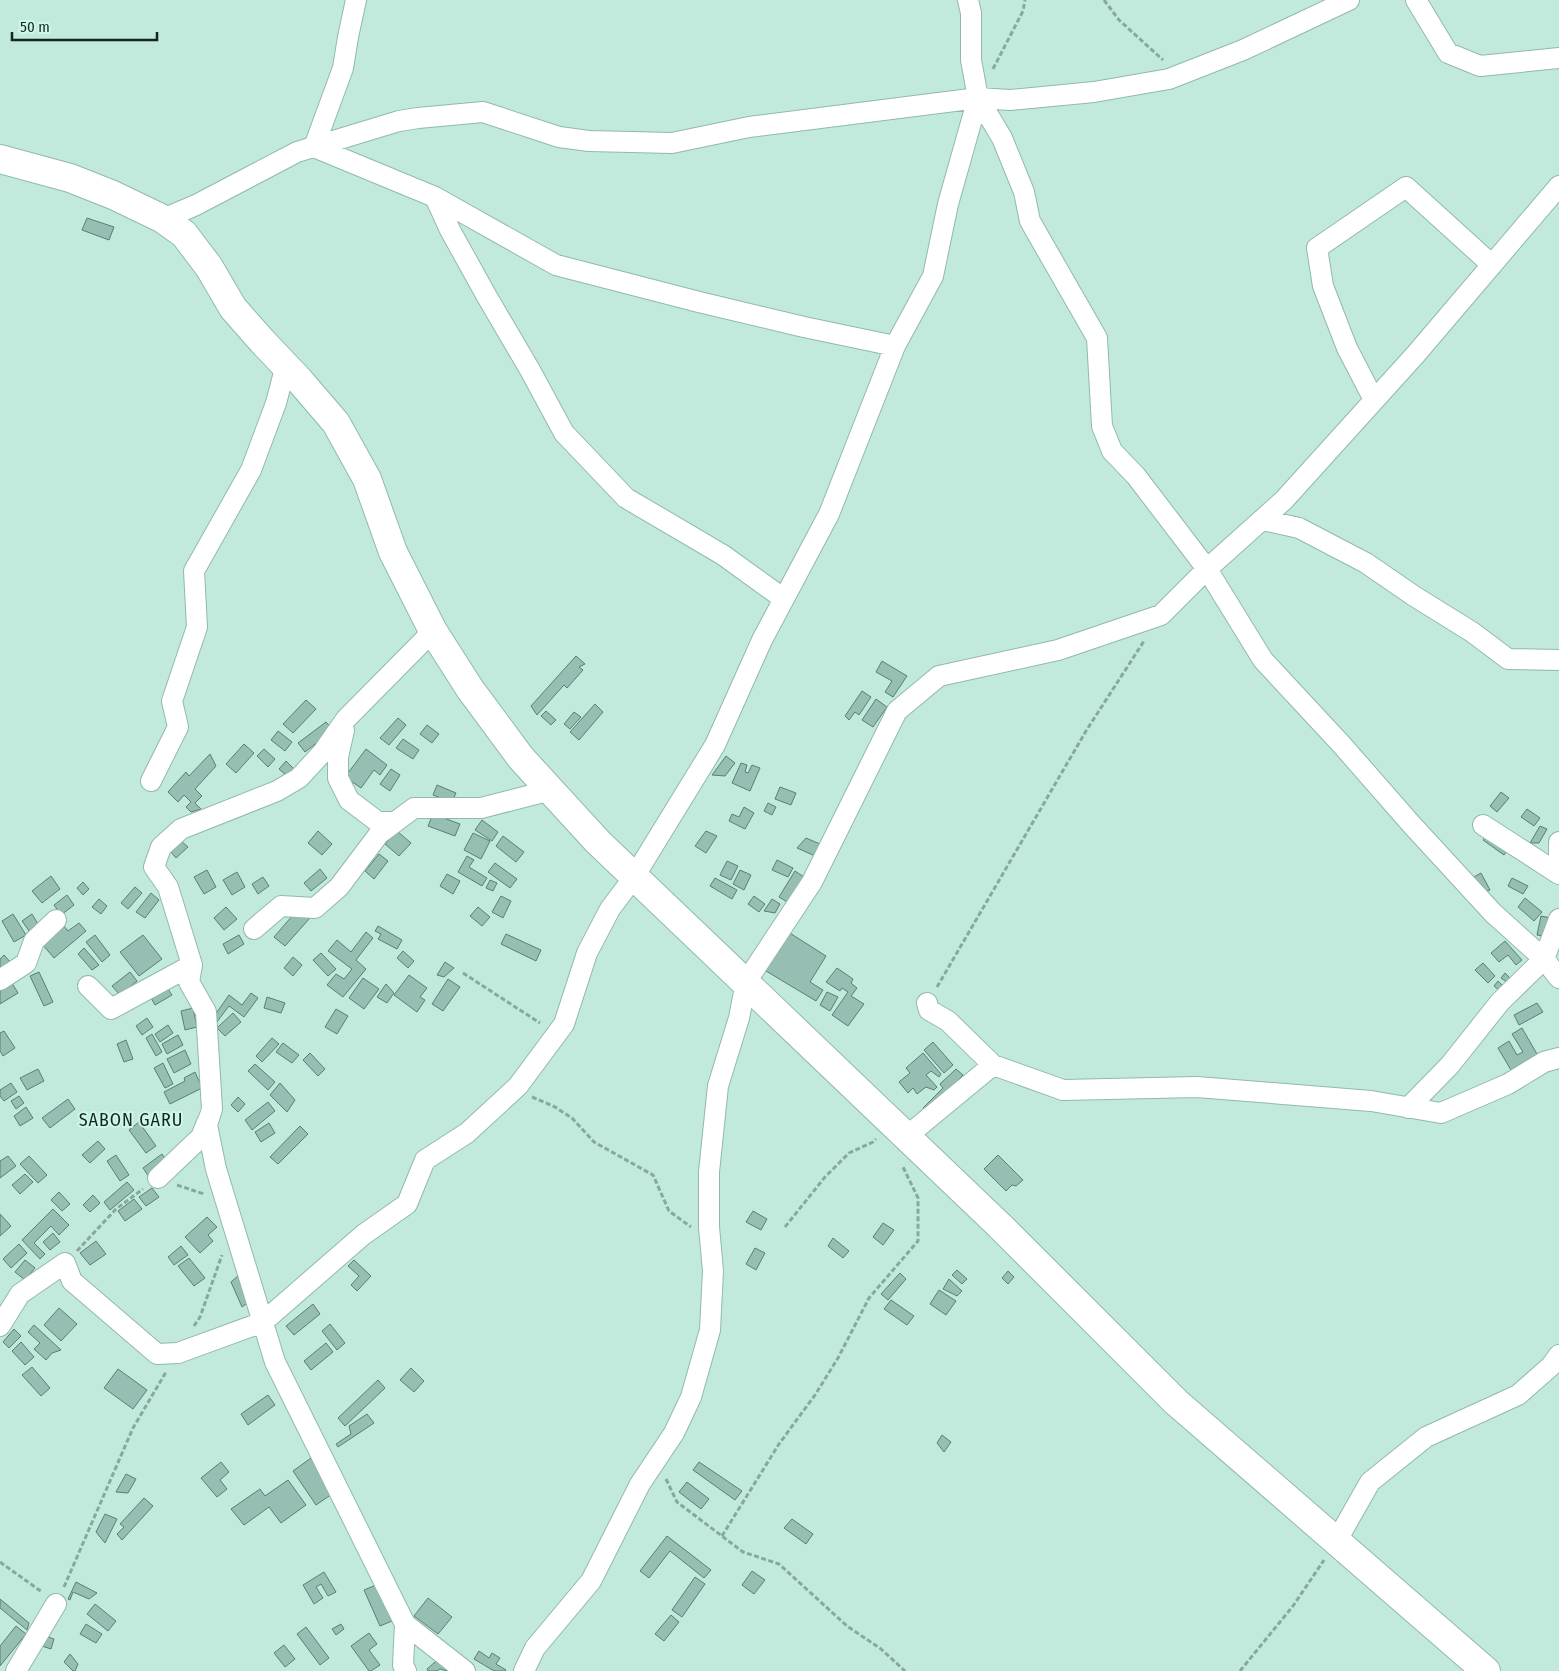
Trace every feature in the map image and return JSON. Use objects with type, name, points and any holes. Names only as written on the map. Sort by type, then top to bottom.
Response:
[{"type":"street","points":[[314,148],[343,68],[356,0]]},
{"type":"street","points":[[968,0],[971,13],[971,60],[978,98],[1002,138],[1024,192],[1030,221],[1096,338],[1102,426],[1112,451],[1136,476],[1208,569],[1263,660],[1342,744],[1492,914],[1544,959],[1559,978]]},
{"type":"street","points":[[163,219],[196,205],[297,152],[399,121],[482,112],[559,137],[589,141],[672,143],[749,127],[978,98],[1010,100],[1094,92],[1170,79],[1243,50],[1349,0]]},
{"type":"street","points":[[1416,0],[1448,53],[1480,66],[1559,58]]},
{"type":"street","points":[[0,1326],[20,1294],[65,1263],[72,1282],[157,1354],[178,1353],[263,1322],[363,1235],[408,1204],[425,1160],[467,1133],[518,1086],[564,1024],[587,953],[610,909],[634,877],[715,745],[762,640],[829,514],[896,346],[933,276],[948,204],[978,98]]},
{"type":"street","points":[[314,148],[436,197],[556,265],[699,302],[804,327],[896,346]]},
{"type":"street","points":[[0,159],[70,178],[114,195],[163,219],[184,234],[209,267],[233,308],[286,365],[336,424],[367,479],[393,552],[433,631],[470,689],[521,758],[598,842],[746,982],[899,1139],[1000,1226],[1176,1402],[1486,1671]]},
{"type":"street","points":[[524,1671],[536,1648],[591,1580],[640,1484],[674,1433],[691,1397],[710,1330],[713,1271],[709,1227],[709,1172],[718,1086],[739,1018],[746,982],[812,882],[897,711],[939,676],[1058,650],[1161,615],[1208,569],[1284,500],[1374,400],[1559,186]]},
{"type":"street","points":[[1374,400],[1347,348],[1323,286],[1317,248],[1406,187],[1492,265]]},
{"type":"street","points":[[436,197],[459,246],[564,433],[626,498],[723,555],[784,599]]},
{"type":"street","points":[[151,781],[178,727],[172,702],[197,627],[194,571],[251,470],[276,402],[286,365]]},
{"type":"street","points":[[1263,520],[1299,528],[1366,563],[1472,632],[1508,659],[1559,660]]},
{"type":"street","points":[[433,631],[346,719],[324,752],[299,778],[277,791],[180,829],[161,846],[154,867],[168,887],[192,965],[189,982],[206,1012],[212,1109],[206,1125],[216,1169],[275,1362],[405,1624],[466,1671]]},
{"type":"street","points":[[346,719],[338,758],[338,778],[349,800],[378,822],[394,822]]},
{"type":"street","points":[[299,778],[338,778]]},
{"type":"street","points":[[254,929],[281,906],[315,908],[339,887],[379,834],[414,808],[481,808],[551,790]]},
{"type":"street","points":[[1483,825],[1559,872]]},
{"type":"street","points":[[1559,842],[1559,872]]},
{"type":"street","points":[[1408,1108],[1450,1065],[1500,1002],[1544,959],[1559,919]]},
{"type":"street","points":[[0,980],[26,963],[34,940],[56,920]]},
{"type":"street","points":[[88,986],[111,1009],[192,965]]},
{"type":"street","points":[[927,1003],[929,1010],[948,1021],[993,1065],[1063,1090],[1197,1087],[1371,1101],[1441,1113],[1508,1084],[1544,1062],[1559,1058]]},
{"type":"street","points":[[899,1139],[993,1065]]},
{"type":"street","points":[[158,1178],[201,1137],[212,1109]]},
{"type":"street","points":[[1336,1542],[1370,1482],[1426,1437],[1518,1394],[1551,1366],[1559,1355]]},
{"type":"street","points":[[16,1671],[56,1604]]},
{"type":"street","points":[[405,1624],[403,1665],[406,1671]]},
{"type":"path","points":[[978,98],[1023,11],[1025,0]]},
{"type":"path","points":[[1104,0],[1119,20],[1148,48],[1180,74]]},
{"type":"path","points":[[927,1003],[1086,731],[1161,615]]},
{"type":"path","points":[[463,973],[557,1034]]},
{"type":"path","points":[[518,1086],[529,1096],[555,1107],[572,1118],[594,1142],[653,1175],[670,1210],[689,1226],[709,1227]]},
{"type":"path","points":[[722,1536],[778,1444],[820,1388],[869,1298],[918,1241],[918,1198],[899,1139],[873,1142],[849,1153],[825,1177],[785,1226]]},
{"type":"path","points":[[65,1263],[116,1209],[158,1178],[226,1202]]},
{"type":"path","points":[[0,1562],[56,1604],[133,1428],[200,1317],[233,1224]]},
{"type":"path","points":[[666,1446],[665,1478],[677,1502],[744,1552],[779,1564],[847,1626],[881,1649],[905,1671]]},
{"type":"path","points":[[1240,1671],[1293,1606],[1336,1542]]},
{"type":"building","points":[[87,218],[114,227],[109,240],[82,230]]},
{"type":"building","points":[[576,656],[585,664],[579,667],[583,670],[567,688],[564,685],[537,715],[531,706]]},
{"type":"building","points":[[882,661],[907,676],[893,697],[885,692],[892,681],[876,672]]},
{"type":"building","points":[[862,691],[871,697],[859,715],[855,712],[849,720],[845,716]]},
{"type":"building","points":[[876,699],[887,707],[873,727],[862,720]]},
{"type":"building","points":[[306,700],[316,709],[293,733],[283,724]]},
{"type":"building","points":[[595,704],[603,712],[579,740],[570,732]]},
{"type":"building","points":[[546,711],[556,720],[551,725],[541,716]]},
{"type":"building","points":[[574,712],[581,717],[570,729],[564,724]]},
{"type":"building","points":[[398,718],[406,725],[389,745],[380,738]]},
{"type":"building","points":[[326,722],[333,730],[305,752],[298,743]]},
{"type":"building","points":[[427,725],[439,734],[432,743],[420,734]]},
{"type":"building","points":[[278,731],[292,742],[285,751],[271,740]]},
{"type":"building","points":[[403,739],[419,750],[413,759],[396,748]]},
{"type":"building","points":[[244,744],[254,753],[236,773],[226,764]]},
{"type":"building","points":[[264,749],[275,759],[268,767],[257,756]]},
{"type":"building","points":[[366,749],[387,765],[380,775],[374,770],[361,788],[345,777]]},
{"type":"building","points":[[210,754],[216,766],[195,789],[202,796],[195,803],[201,809],[191,812],[186,807],[191,802],[184,795],[178,802],[168,792],[186,772],[189,776]]},
{"type":"building","points":[[726,756],[735,763],[725,776],[712,775]]},
{"type":"building","points":[[286,761],[294,769],[287,776],[279,769]]},
{"type":"building","points":[[741,763],[747,765],[745,772],[748,773],[752,765],[760,768],[750,791],[732,783]]},
{"type":"building","points":[[391,769],[400,775],[390,791],[380,784]]},
{"type":"building","points":[[437,785],[456,793],[452,802],[433,795]]},
{"type":"building","points":[[780,787],[796,793],[791,805],[775,799]]},
{"type":"building","points":[[1501,792],[1509,798],[1497,812],[1490,806]]},
{"type":"building","points":[[768,803],[776,807],[772,815],[764,811]]},
{"type":"building","points":[[744,807],[754,813],[745,829],[729,821],[732,814],[739,817]]},
{"type":"building","points":[[1527,809],[1540,818],[1534,826],[1521,817]]},
{"type":"building","points":[[433,814],[460,824],[455,836],[428,826]]},
{"type":"building","points":[[482,820],[498,832],[492,841],[475,830]]},
{"type":"building","points":[[1540,826],[1547,829],[1539,843],[1530,843]]},
{"type":"building","points":[[318,831],[332,844],[322,855],[308,843]]},
{"type":"building","points":[[397,831],[411,843],[399,856],[385,844]]},
{"type":"building","points":[[706,831],[717,836],[706,853],[695,846]]},
{"type":"building","points":[[473,833],[490,841],[481,859],[464,850]]},
{"type":"building","points":[[1489,833],[1509,848],[1504,855],[1483,840]]},
{"type":"building","points":[[503,836],[524,852],[516,862],[496,846]]},
{"type":"building","points":[[806,838],[820,844],[815,856],[797,848]]},
{"type":"building","points":[[181,841],[188,847],[176,858],[170,851]]},
{"type":"building","points":[[379,854],[388,861],[374,879],[365,871]]},
{"type":"building","points":[[467,856],[474,860],[469,867],[487,878],[482,886],[458,872]]},
{"type":"building","points":[[777,860],[793,868],[788,877],[772,870]]},
{"type":"building","points":[[727,861],[738,866],[731,880],[720,875]]},
{"type":"building","points":[[495,863],[517,879],[510,888],[488,872]]},
{"type":"building","points":[[320,869],[327,878],[311,891],[304,883]]},
{"type":"building","points":[[207,870],[216,887],[204,894],[194,877]]},
{"type":"building","points":[[740,870],[751,875],[744,890],[733,884]]},
{"type":"building","points":[[795,871],[804,877],[789,903],[779,897]]},
{"type":"building","points":[[237,872],[245,887],[232,895],[223,880]]},
{"type":"building","points":[[1481,873],[1490,890],[1480,894],[1472,878]]},
{"type":"building","points":[[447,874],[460,881],[453,894],[440,886]]},
{"type":"building","points":[[51,876],[60,889],[42,903],[32,891]]},
{"type":"building","points":[[263,877],[269,886],[258,894],[252,884]]},
{"type":"building","points":[[715,878],[737,890],[732,899],[710,886]]},
{"type":"building","points":[[1512,878],[1528,886],[1523,894],[1508,886]]},
{"type":"building","points":[[490,880],[497,883],[493,891],[486,888]]},
{"type":"building","points":[[83,882],[89,889],[83,895],[77,888]]},
{"type":"building","points":[[135,887],[142,893],[128,909],[121,903]]},
{"type":"building","points":[[151,893],[159,900],[145,918],[136,912]]},
{"type":"building","points":[[67,895],[74,905],[61,915],[54,905]]},
{"type":"building","points":[[501,896],[511,901],[503,918],[492,912]]},
{"type":"building","points":[[754,896],[765,904],[759,912],[748,904]]},
{"type":"building","points":[[1525,898],[1542,912],[1534,921],[1518,907]]},
{"type":"building","points":[[99,899],[107,906],[101,914],[92,907]]},
{"type":"building","points":[[772,899],[780,904],[775,913],[764,911]]},
{"type":"building","points":[[226,907],[237,919],[224,930],[214,918]]},
{"type":"building","points":[[478,907],[490,917],[482,926],[470,916]]},
{"type":"building","points":[[299,908],[310,918],[285,946],[274,937]]},
{"type":"building","points":[[13,914],[26,935],[14,942],[2,921]]},
{"type":"building","points":[[32,914],[41,929],[32,935],[22,921]]},
{"type":"building","points":[[1541,916],[1551,918],[1547,937],[1537,935]]},
{"type":"building","points":[[79,923],[86,931],[54,958],[42,944],[64,926],[68,931]]},
{"type":"building","points":[[378,926],[402,940],[397,949],[378,939],[381,934],[375,931]]},
{"type":"building","points":[[785,930],[826,956],[810,982],[823,990],[816,1001],[761,968]]},
{"type":"building","points":[[366,932],[373,938],[356,960],[366,969],[343,997],[327,985],[336,974],[344,979],[352,969],[328,951],[337,940],[351,952]]},
{"type":"building","points":[[506,934],[541,950],[536,961],[501,944]]},
{"type":"building","points":[[95,935],[110,955],[102,962],[86,942]]},
{"type":"building","points":[[143,935],[162,959],[139,976],[120,952]]},
{"type":"building","points":[[239,935],[244,944],[228,954],[223,944]]},
{"type":"building","points":[[1505,941],[1522,960],[1516,965],[1508,955],[1499,962],[1491,953]]},
{"type":"building","points":[[84,948],[99,965],[92,970],[78,954]]},
{"type":"building","points":[[403,951],[414,961],[408,968],[397,958]]},
{"type":"building","points":[[321,953],[336,969],[328,976],[313,960]]},
{"type":"building","points":[[4,955],[12,964],[0,975],[0,959]]},
{"type":"building","points":[[293,957],[302,965],[293,976],[284,968]]},
{"type":"building","points":[[445,962],[454,968],[444,977],[437,975]]},
{"type":"building","points":[[1483,963],[1495,976],[1488,983],[1475,970]]},
{"type":"building","points":[[837,968],[853,979],[851,983],[857,988],[851,996],[864,1004],[848,1026],[832,1015],[848,992],[842,988],[840,991],[826,982]]},
{"type":"building","points":[[39,972],[53,1002],[44,1006],[30,976]]},
{"type":"building","points":[[130,972],[137,981],[120,995],[112,986]]},
{"type":"building","points":[[1505,973],[1513,981],[1502,993],[1494,986],[1498,981],[1504,987],[1508,983],[1501,978]]},
{"type":"building","points":[[409,975],[427,988],[420,997],[425,1000],[417,1012],[394,995]]},
{"type":"building","points":[[363,978],[379,989],[364,1009],[349,998]]},
{"type":"building","points":[[448,979],[460,987],[443,1011],[432,1004]]},
{"type":"building","points":[[12,983],[18,993],[0,1004],[0,990]]},
{"type":"building","points":[[386,984],[394,993],[387,1003],[377,997]]},
{"type":"building","points":[[166,986],[172,995],[155,1005],[150,996]]},
{"type":"building","points":[[827,992],[838,997],[830,1011],[820,1005]]},
{"type":"building","points":[[251,993],[258,998],[244,1017],[229,1006],[213,1027],[210,1022],[229,995],[242,1005]]},
{"type":"building","points":[[267,997],[285,1003],[281,1013],[264,1008]]},
{"type":"building","points":[[1537,1003],[1543,1012],[1519,1025],[1514,1015]]},
{"type":"building","points":[[193,1008],[197,1027],[185,1030],[181,1011]]},
{"type":"building","points":[[336,1009],[348,1016],[337,1034],[325,1027]]},
{"type":"building","points":[[233,1013],[241,1022],[225,1036],[217,1028]]},
{"type":"building","points":[[147,1018],[153,1027],[142,1035],[136,1026]]},
{"type":"building","points":[[168,1025],[173,1033],[160,1042],[155,1034]]},
{"type":"building","points":[[1522,1028],[1537,1054],[1511,1070],[1498,1048],[1509,1041],[1517,1055],[1523,1052],[1512,1034]]},
{"type":"building","points":[[4,1031],[15,1048],[3,1056],[0,1051],[0,1033]]},
{"type":"building","points":[[152,1034],[162,1052],[156,1056],[146,1038]]},
{"type":"building","points":[[178,1035],[183,1045],[167,1054],[162,1044]]},
{"type":"building","points":[[272,1038],[279,1044],[262,1062],[256,1056]]},
{"type":"building","points":[[126,1040],[133,1059],[124,1062],[117,1044]]},
{"type":"building","points":[[933,1042],[953,1065],[944,1073],[924,1050]]},
{"type":"building","points":[[283,1043],[299,1055],[292,1063],[276,1052]]},
{"type":"building","points":[[185,1050],[191,1064],[174,1073],[167,1059]]},
{"type":"building","points":[[310,1053],[325,1069],[318,1076],[303,1060]]},
{"type":"building","points":[[923,1053],[941,1074],[939,1077],[931,1071],[926,1075],[937,1087],[934,1090],[926,1087],[917,1094],[913,1088],[908,1093],[899,1082],[910,1073],[906,1068]]},
{"type":"building","points":[[163,1063],[173,1084],[165,1088],[154,1068]]},
{"type":"building","points":[[255,1064],[275,1082],[268,1090],[248,1071]]},
{"type":"building","points":[[38,1069],[44,1081],[27,1090],[20,1078]]},
{"type":"building","points":[[956,1069],[963,1075],[926,1112],[923,1108],[943,1088],[940,1084]]},
{"type":"building","points":[[195,1072],[202,1088],[170,1104],[164,1092],[185,1081],[184,1078]]},
{"type":"building","points":[[11,1083],[17,1092],[4,1101],[0,1096],[0,1090]]},
{"type":"building","points":[[280,1083],[295,1100],[287,1112],[270,1095]]},
{"type":"building","points":[[19,1096],[24,1103],[16,1109],[11,1101]]},
{"type":"building","points":[[238,1097],[245,1104],[238,1112],[231,1105]]},
{"type":"building","points":[[68,1099],[75,1109],[50,1128],[42,1118]]},
{"type":"building","points":[[268,1102],[275,1111],[252,1130],[245,1120]]},
{"type":"building","points":[[26,1107],[33,1118],[20,1126],[14,1116]]},
{"type":"building","points":[[139,1122],[156,1146],[146,1153],[129,1130]]},
{"type":"building","points":[[269,1123],[275,1133],[261,1142],[255,1132]]},
{"type":"building","points":[[300,1126],[308,1134],[278,1164],[270,1157]]},
{"type":"building","points":[[98,1141],[105,1149],[90,1163],[82,1155]]},
{"type":"building","points":[[162,1154],[168,1163],[149,1177],[143,1168]]},
{"type":"building","points":[[116,1155],[129,1175],[120,1181],[107,1161]]},
{"type":"building","points":[[998,1155],[1023,1180],[1016,1186],[1012,1185],[1006,1191],[984,1169]]},
{"type":"building","points":[[8,1156],[16,1166],[0,1178],[0,1161]]},
{"type":"building","points":[[29,1156],[47,1175],[38,1183],[20,1164]]},
{"type":"building","points":[[25,1174],[33,1182],[20,1194],[12,1185]]},
{"type":"building","points":[[127,1182],[134,1190],[110,1210],[104,1202]]},
{"type":"building","points":[[152,1188],[159,1197],[146,1206],[139,1197]]},
{"type":"building","points":[[59,1192],[70,1204],[62,1211],[51,1200]]},
{"type":"building","points":[[93,1195],[100,1203],[90,1212],[83,1205]]},
{"type":"building","points":[[134,1199],[142,1209],[125,1221],[118,1211]]},
{"type":"building","points":[[53,1209],[69,1225],[59,1235],[51,1226],[34,1243],[45,1254],[40,1259],[22,1240]]},
{"type":"building","points":[[753,1211],[767,1219],[761,1230],[746,1222]]},
{"type":"building","points":[[0,1214],[11,1226],[0,1236]]},
{"type":"building","points":[[207,1217],[217,1227],[208,1235],[213,1241],[200,1253],[185,1237]]},
{"type":"building","points":[[883,1223],[894,1230],[883,1245],[873,1237]]},
{"type":"building","points":[[53,1233],[60,1242],[50,1250],[43,1242]]},
{"type":"building","points":[[833,1238],[849,1251],[843,1258],[828,1246]]},
{"type":"building","points":[[96,1241],[106,1254],[90,1265],[80,1253]]},
{"type":"building","points":[[19,1244],[27,1253],[11,1268],[3,1259]]},
{"type":"building","points":[[181,1246],[188,1255],[174,1265],[168,1257]]},
{"type":"building","points":[[755,1248],[765,1253],[756,1270],[746,1264]]},
{"type":"building","points":[[189,1258],[205,1278],[194,1286],[178,1266]]},
{"type":"building","points":[[25,1260],[35,1268],[25,1280],[15,1272]]},
{"type":"building","points":[[354,1260],[371,1276],[357,1291],[351,1285],[359,1276],[348,1266]]},
{"type":"building","points":[[957,1270],[967,1279],[962,1284],[952,1275]]},
{"type":"building","points":[[1008,1271],[1014,1277],[1008,1284],[1002,1278]]},
{"type":"building","points":[[900,1273],[906,1279],[888,1300],[881,1294]]},
{"type":"building","points":[[239,1275],[250,1301],[242,1307],[231,1282]]},
{"type":"building","points":[[949,1279],[962,1291],[957,1296],[943,1289]]},
{"type":"building","points":[[939,1290],[956,1301],[946,1315],[930,1304]]},
{"type":"building","points":[[891,1300],[914,1316],[907,1325],[884,1309]]},
{"type":"building","points":[[313,1304],[320,1314],[294,1335],[286,1326]]},
{"type":"building","points":[[59,1308],[77,1324],[61,1341],[44,1325]]},
{"type":"building","points":[[330,1324],[345,1343],[337,1350],[322,1331]]},
{"type":"building","points":[[34,1325],[61,1350],[52,1353],[46,1360],[34,1349],[40,1343],[28,1332]]},
{"type":"building","points":[[14,1329],[21,1336],[9,1348],[3,1342]]},
{"type":"building","points":[[21,1342],[34,1357],[25,1365],[12,1351]]},
{"type":"building","points":[[326,1343],[333,1352],[311,1370],[304,1361]]},
{"type":"building","points":[[32,1367],[50,1388],[41,1396],[22,1375]]},
{"type":"building","points":[[411,1368],[424,1381],[414,1392],[400,1380]]},
{"type":"building","points":[[118,1369],[147,1390],[133,1409],[104,1388]]},
{"type":"building","points":[[378,1380],[385,1388],[345,1426],[338,1418]]},
{"type":"building","points":[[268,1395],[275,1405],[248,1425],[241,1414]]},
{"type":"building","points":[[367,1414],[374,1423],[338,1447],[336,1444],[351,1434],[349,1426]]},
{"type":"building","points":[[942,1435],[951,1442],[944,1452],[937,1443]]},
{"type":"building","points":[[311,1458],[335,1492],[316,1505],[293,1471]]},
{"type":"building","points":[[221,1462],[229,1472],[220,1480],[227,1489],[217,1497],[201,1478]]},
{"type":"building","points":[[699,1462],[742,1491],[735,1500],[693,1470]]},
{"type":"building","points":[[126,1474],[136,1479],[128,1493],[116,1492]]},
{"type":"building","points":[[288,1480],[306,1505],[281,1523],[269,1507],[244,1525],[231,1509],[260,1489],[265,1496]]},
{"type":"building","points":[[687,1482],[709,1499],[701,1509],[679,1492]]},
{"type":"building","points":[[144,1498],[153,1506],[122,1540],[117,1534],[124,1527],[120,1524]]},
{"type":"building","points":[[105,1514],[117,1519],[105,1543],[96,1532]]},
{"type":"building","points":[[792,1519],[813,1534],[806,1544],[784,1528]]},
{"type":"building","points":[[667,1536],[711,1570],[704,1578],[670,1551],[649,1578],[640,1571]]},
{"type":"building","points":[[752,1571],[765,1580],[754,1594],[742,1585]]},
{"type":"building","points":[[324,1572],[336,1592],[328,1596],[321,1584],[316,1587],[323,1598],[314,1604],[303,1585]]},
{"type":"building","points":[[695,1577],[705,1584],[682,1617],[672,1610]]},
{"type":"building","points":[[76,1582],[97,1593],[89,1599],[73,1592],[70,1600],[68,1599]]},
{"type":"building","points":[[376,1585],[392,1621],[380,1626],[364,1590]]},
{"type":"building","points":[[428,1598],[452,1617],[438,1634],[414,1616]]},
{"type":"building","points":[[0,1599],[29,1623],[27,1630],[0,1608]]},
{"type":"building","points":[[95,1604],[116,1621],[108,1631],[87,1614]]},
{"type":"building","points":[[671,1615],[679,1622],[664,1641],[655,1634]]},
{"type":"building","points":[[86,1624],[102,1634],[96,1643],[80,1634]]},
{"type":"building","points":[[341,1624],[344,1629],[336,1635],[332,1629]]},
{"type":"building","points":[[16,1626],[26,1634],[0,1666],[0,1646]]},
{"type":"building","points":[[306,1627],[329,1658],[320,1665],[297,1634]]},
{"type":"building","points":[[369,1633],[377,1644],[369,1650],[380,1665],[371,1671],[369,1671],[351,1646]]},
{"type":"building","points":[[45,1636],[54,1639],[51,1649],[42,1646]]},
{"type":"building","points":[[284,1645],[295,1659],[285,1667],[274,1653]]},
{"type":"building","points":[[479,1651],[489,1658],[492,1653],[500,1658],[496,1664],[506,1670],[494,1671],[474,1659]]},
{"type":"building","points":[[70,1654],[78,1664],[75,1671],[64,1662]]},
{"type":"building","points":[[442,1656],[452,1668],[447,1671],[440,1669],[428,1671],[427,1669]]},
{"type":"district","name":"SABON GARU","points":[[131,1120]]}]
